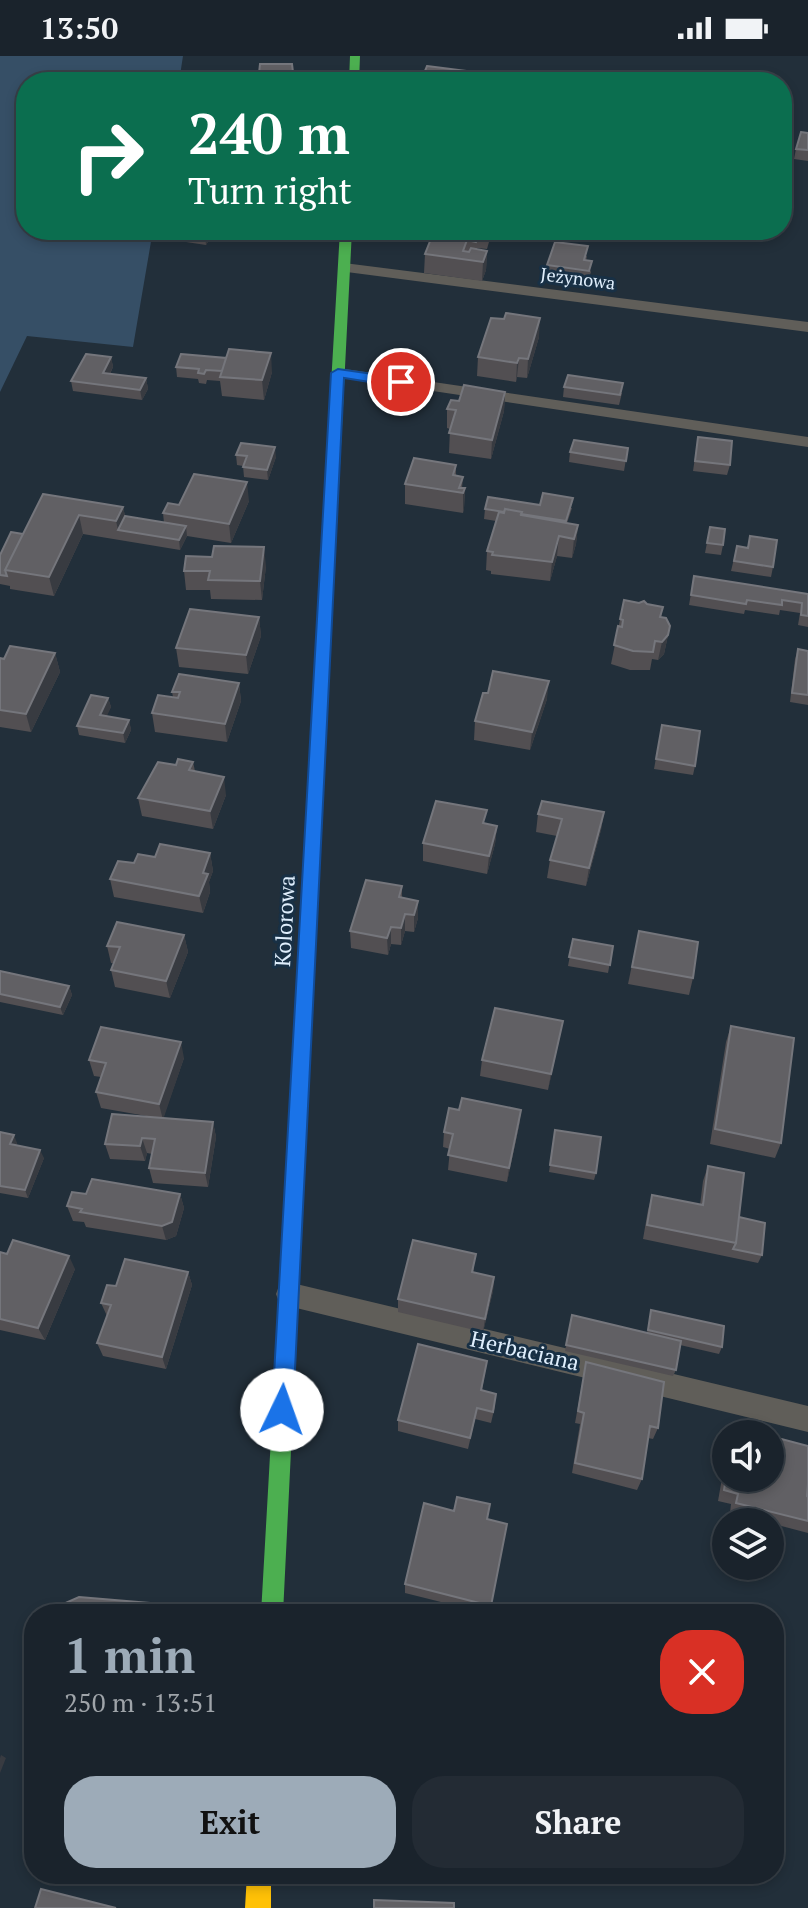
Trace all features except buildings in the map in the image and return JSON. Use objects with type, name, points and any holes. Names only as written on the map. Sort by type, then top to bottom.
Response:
[{"type":"street","name":"Kolorowa","points":[[272,1604],[345,240]]},
{"type":"street","points":[[258,1908],[259,1884]]},
{"type":"lane","name":"Jeżynowa","points":[[344,268],[808,327]]},
{"type":"lane","points":[[338,373],[808,442]]},
{"type":"lane","name":"Herbaciana","points":[[288,1294],[808,1419]]},
{"type":"shaded area","points":[[0,56],[183,56],[181,72],[16,72],[16,240],[151,240],[133,347],[27,336],[0,392]]},
{"type":"traffic: fast","points":[[354,72],[355,56]]},
{"type":"traffic: fast","points":[[331,505],[345,240]]},
{"type":"traffic: fast","points":[[273,1604],[313,839]]},
{"type":"traffic: slow","points":[[313,839],[331,505]]},
{"type":"traffic: slow","points":[[258,1908],[259,1884]]},
{"type":"route","points":[[282,1410],[338,373],[401,382]]}]
